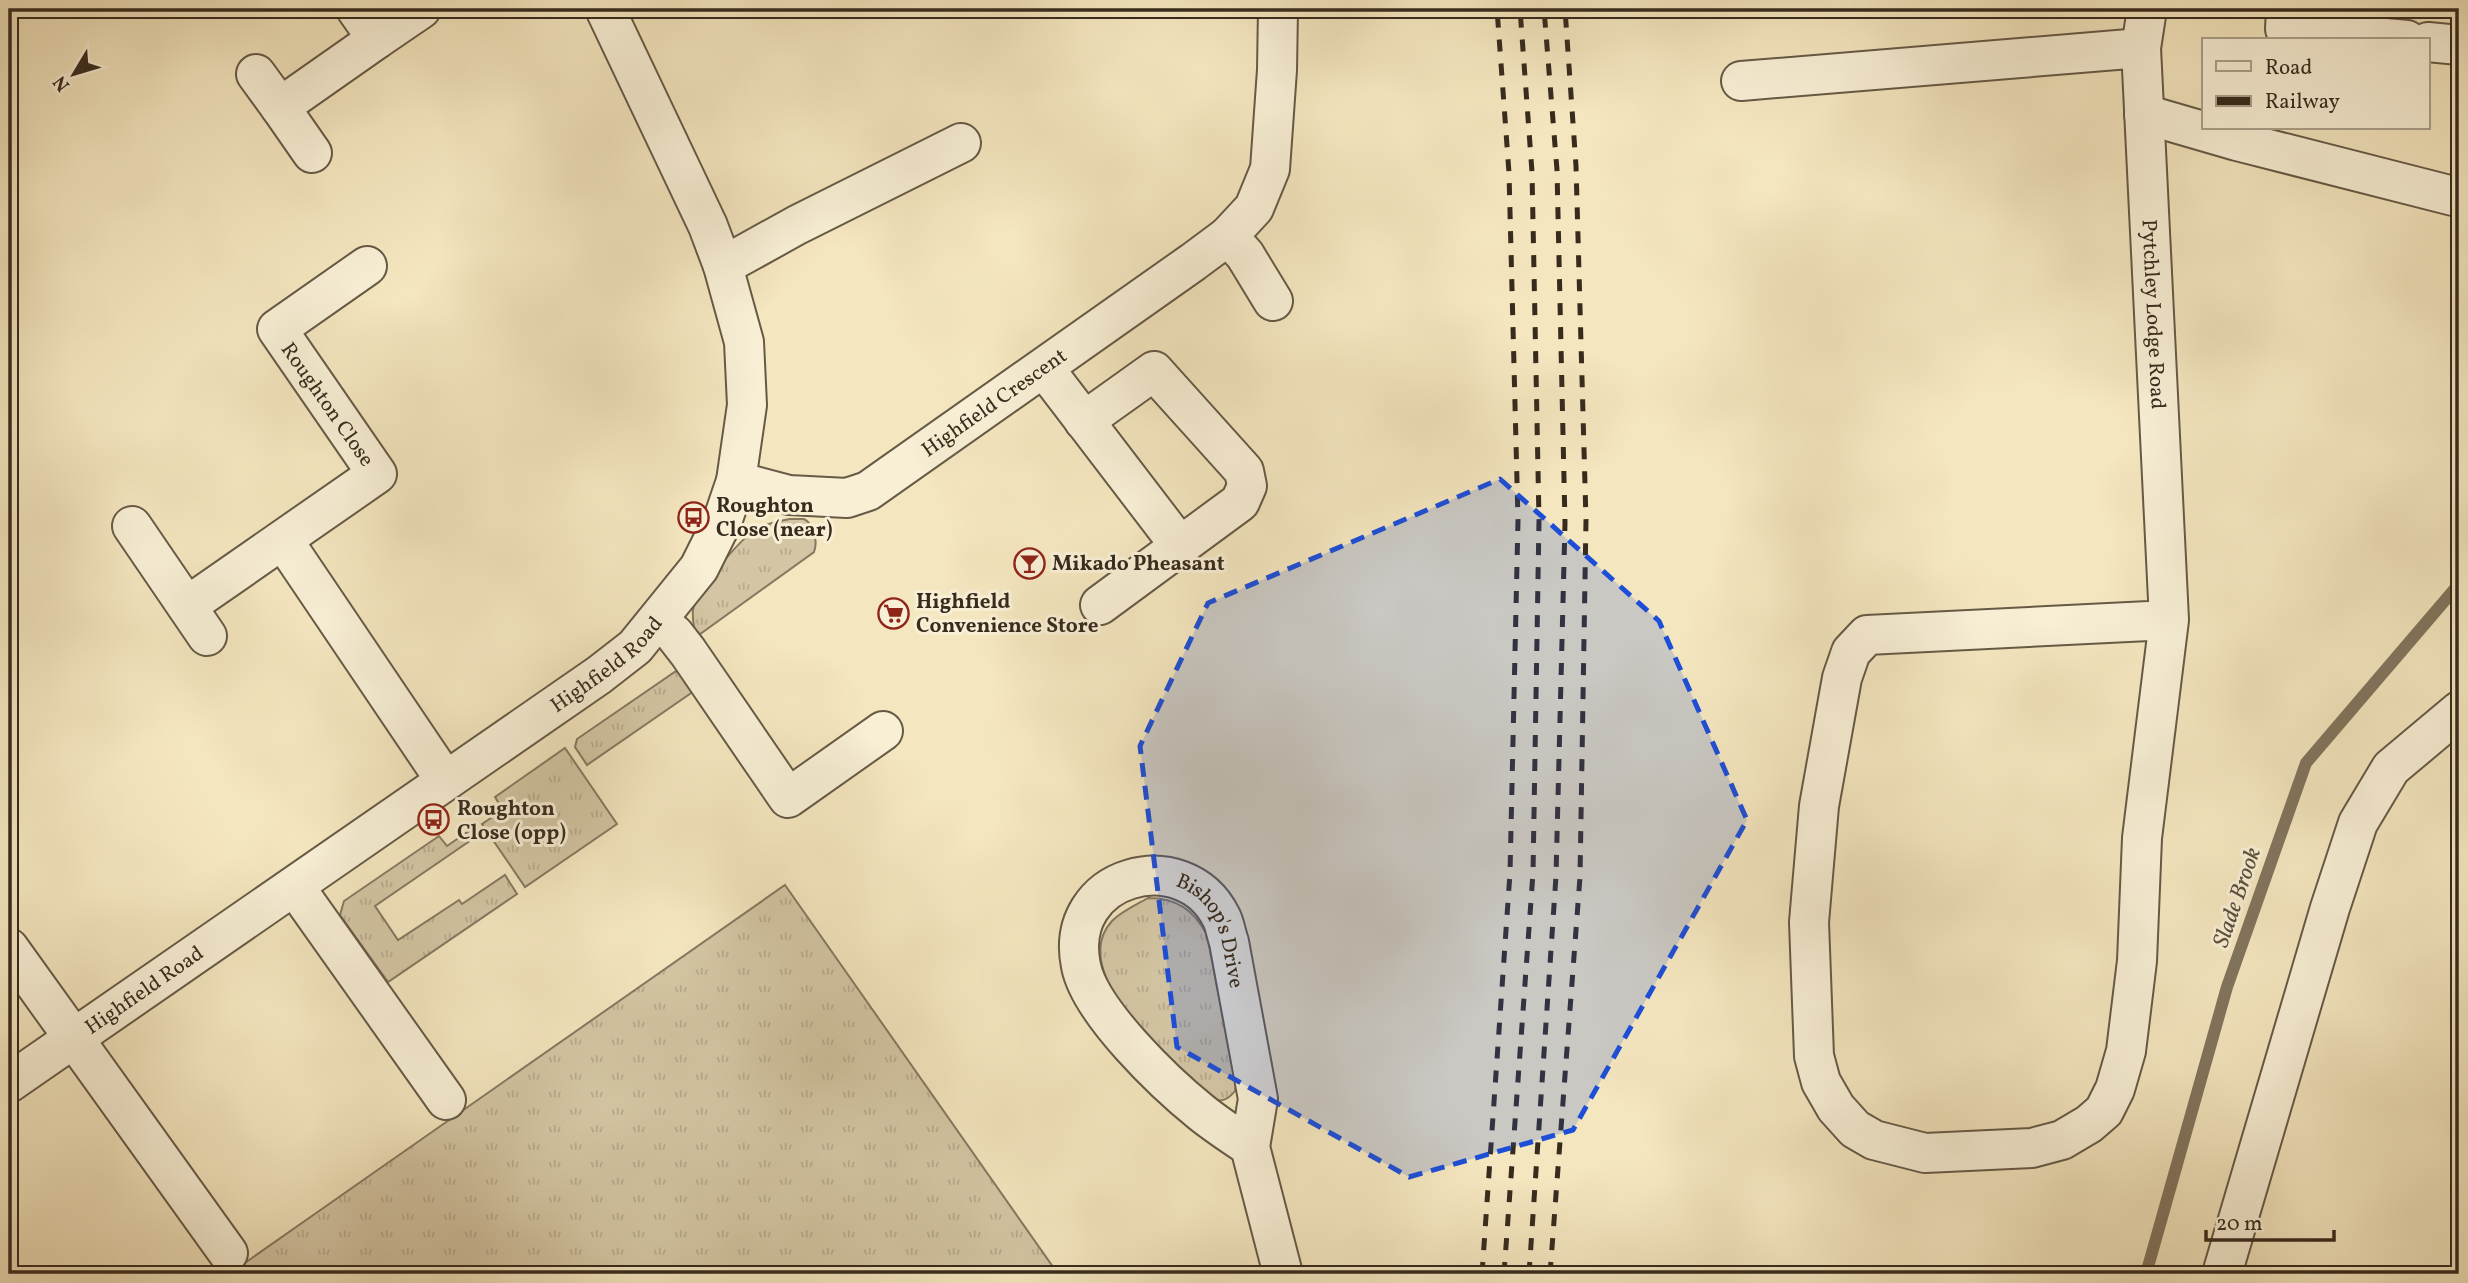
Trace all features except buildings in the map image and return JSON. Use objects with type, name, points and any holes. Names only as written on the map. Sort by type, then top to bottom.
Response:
[{"type":"street","points":[[280,107],[366,24],[421,9]]},
{"type":"street","name":"Highfield Road","points":[[9,1083],[599,675],[635,647],[699,568],[722,522],[736,481],[747,405],[744,342],[723,266],[708,226],[605,9]]},
{"type":"street","name":"Highfield Crescent","points":[[736,481],[789,495],[847,498],[868,491],[1228,236],[1254,208],[1270,169],[1278,9]]},
{"type":"street","name":"Pytchley Lodge Road","points":[[2147,9],[2141,48],[2169,621],[2142,838],[2137,961],[2126,1051],[2115,1089],[2104,1111],[2089,1124],[2062,1140],[2032,1148],[1925,1153],[1874,1140],[1855,1129],[1821,1082],[1814,1056],[1809,922],[1819,806],[1842,678],[1851,652],[1867,635],[2169,621]]},
{"type":"street","points":[[2286,9],[2284,29],[2385,38]]},
{"type":"street","points":[[2430,42],[2459,45]]},
{"type":"street","points":[[1741,81],[2141,48]]},
{"type":"street","points":[[256,74],[312,153]]},
{"type":"street","points":[[2144,114],[2236,141],[2453,196]]},
{"type":"street","points":[[723,266],[797,225],[961,144]]},
{"type":"street","points":[[1228,236],[1245,255],[1273,301]]},
{"type":"street","name":"Roughton Close","points":[[132,526],[197,621],[283,540],[377,474],[277,329],[367,266]]},
{"type":"street","points":[[1044,368],[1180,545]]},
{"type":"street","points":[[1084,421],[1154,371],[1244,471],[1247,486],[1240,502],[1100,604]]},
{"type":"street","points":[[283,540],[445,780]]},
{"type":"street","points":[[658,620],[688,652],[788,798],[883,731]]},
{"type":"street","points":[[2222,1274],[2330,908],[2358,823],[2392,768],[2459,711]]},
{"type":"street","name":"Bishop's Drive","points":[[1250,1147],[1202,1113],[1165,1080],[1113,1023],[1093,996],[1081,969],[1078,940],[1085,913],[1099,896],[1114,886],[1139,876],[1185,881],[1206,897],[1221,917],[1258,1099],[1250,1147],[1283,1274]]},
{"type":"street","points":[[295,887],[446,1100]]},
{"type":"street","points":[[9,948],[228,1253]]},
{"type":"highlighted area","points":[[1500,479],[1659,621],[1747,820],[1573,1130],[1409,1177],[1177,1047],[1140,746],[1208,603]]},
{"type":"green space","points":[[790,519],[804,519],[813,529],[814,552],[696,637],[693,610],[696,601],[720,565],[758,528]]},
{"type":"green space","points":[[682,667],[697,689],[587,765],[575,747],[577,739]]},
{"type":"green space","points":[[565,748],[617,824],[525,887],[482,824],[503,810],[495,797]]},
{"type":"green space","points":[[472,829],[477,836],[375,906],[398,940],[459,900],[462,904],[505,875],[517,894],[388,982],[340,915],[344,901],[439,836],[447,846]]},
{"type":"green space","points":[[785,885],[1058,1274],[229,1274],[299,1225]]},
{"type":"green space","points":[[1148,898],[1168,900],[1184,907],[1207,935],[1236,1085],[1235,1091],[1224,1100],[1209,1099],[1151,1041],[1113,991],[1102,966],[1101,942],[1112,921]]},
{"type":"waterway","name":"Slade Brook","points":[[2146,1274],[2227,987],[2306,763],[2459,584]]},
{"type":"railway","points":[[1482,1274],[1510,873],[1518,520],[1509,173],[1497,9]]},
{"type":"railway","points":[[1504,1274],[1533,873],[1539,520],[1532,172],[1520,9]]},
{"type":"railway","points":[[1529,1274],[1556,876],[1565,523],[1557,170],[1544,9]]},
{"type":"railway","points":[[1550,1274],[1580,877],[1586,520],[1576,166],[1565,9]]},
{"type":"place","name":"Roughton Close (near)","points":[[693,517]]},
{"type":"place","name":"Mikado Pheasant","points":[[1029,563]]},
{"type":"place","name":"Highfield Convenience Store","points":[[893,613]]},
{"type":"place","name":"Roughton Close (opp)","points":[[434,820]]}]
